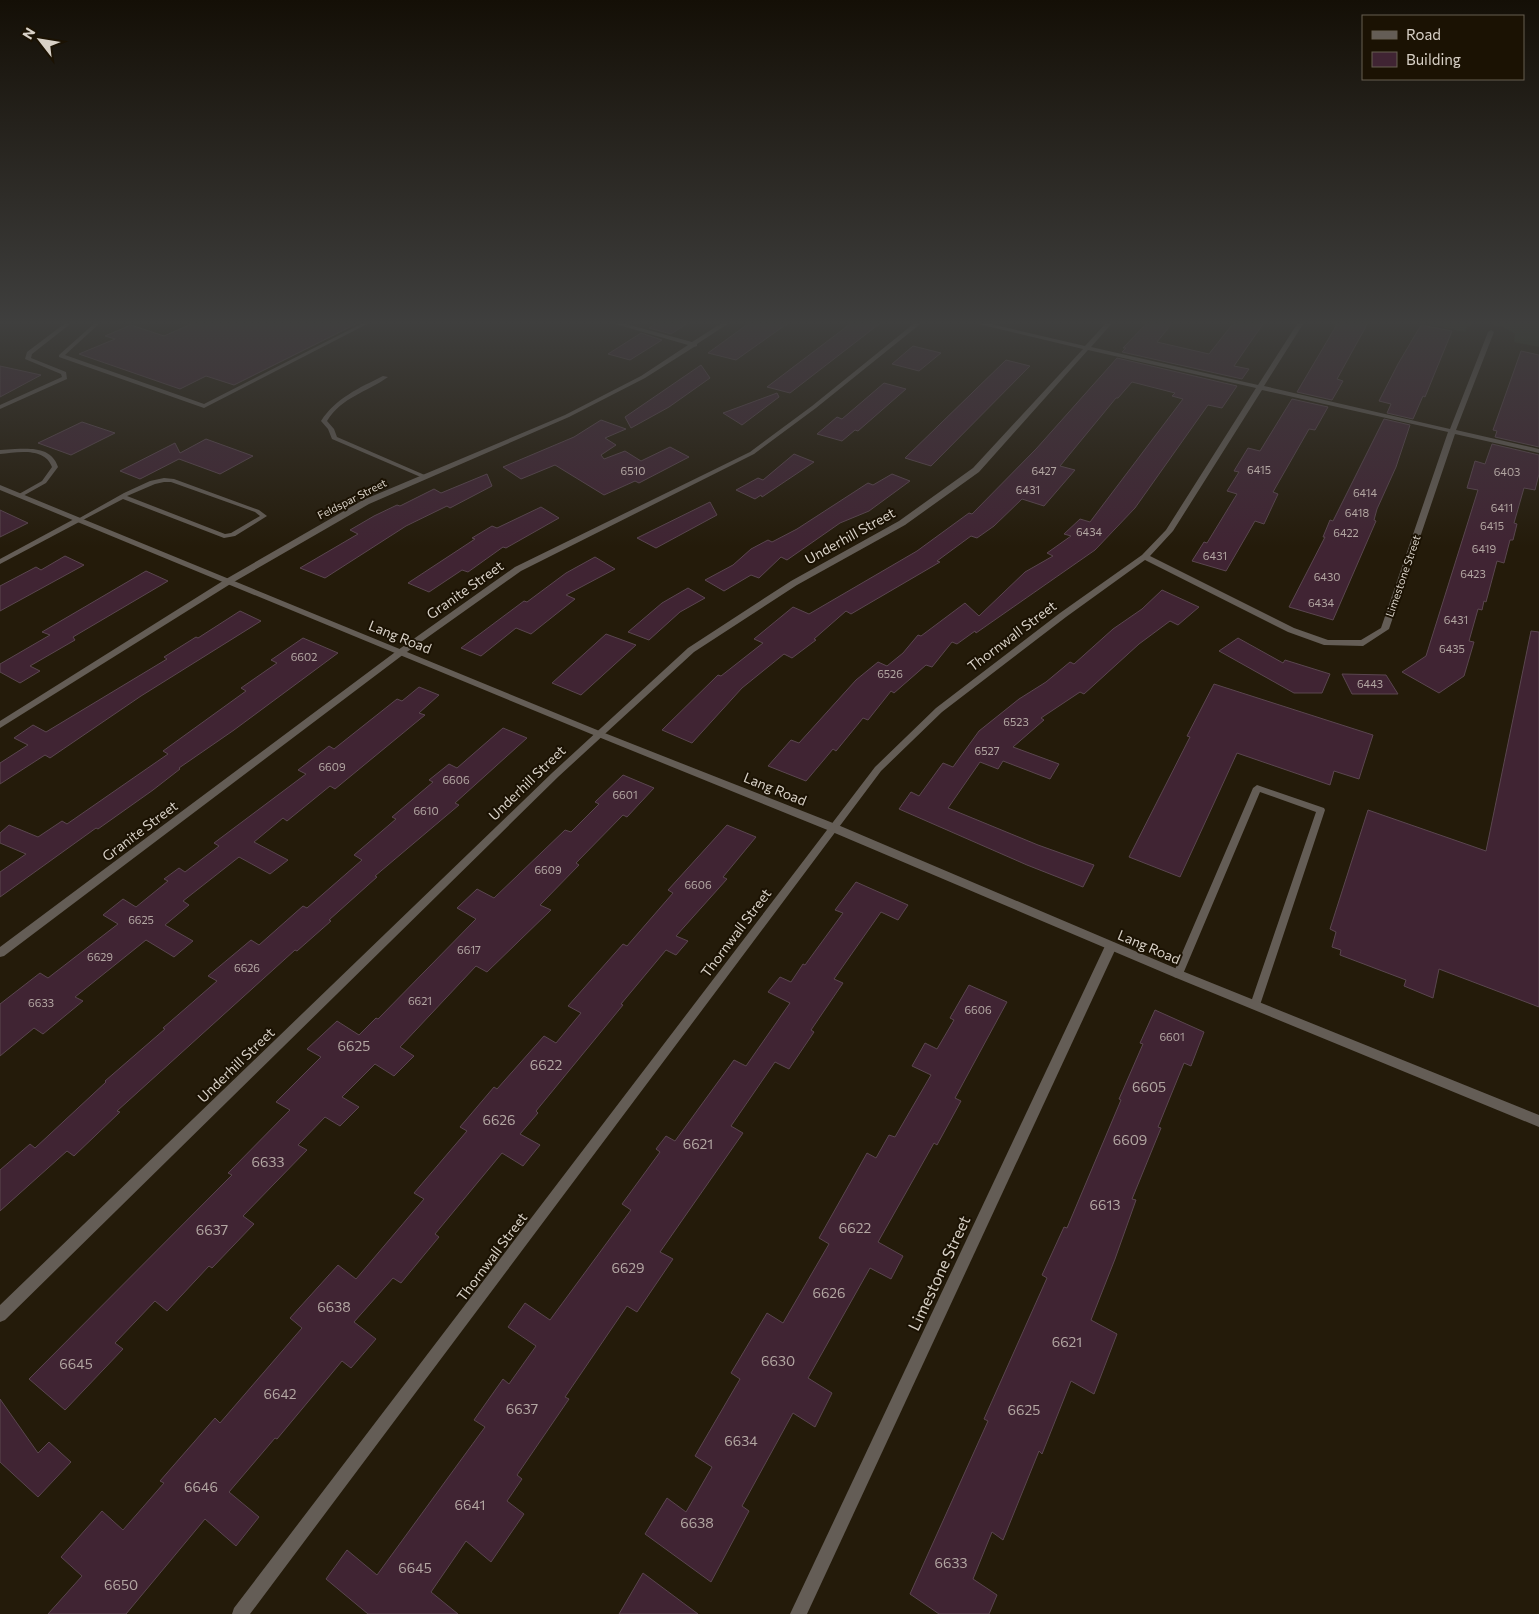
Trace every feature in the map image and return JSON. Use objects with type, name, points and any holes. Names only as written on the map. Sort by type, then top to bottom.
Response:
[{"type":"street","name":"Feldspar Street","points":[[0,725],[229,581],[366,502],[567,416],[605,396]]},
{"type":"street","name":"Granite Street","points":[[0,954],[401,652],[518,569],[752,453],[828,396]]},
{"type":"street","name":"Underhill Street","points":[[0,1315],[599,734],[691,650],[794,583],[902,523],[976,470],[1043,396]]},
{"type":"street","name":"Thornwall Street","points":[[240,1614],[878,769],[939,710],[1145,557],[1168,531],[1256,396]]},
{"type":"street","points":[[1297,396],[1539,451]]},
{"type":"street","name":"Limestone Street","points":[[1145,557],[1291,630],[1327,642],[1363,643],[1385,629],[1466,396]]},
{"type":"street","name":"Lang Road","points":[[0,487],[599,734],[834,828],[1178,974],[1539,1121]]},
{"type":"street","points":[[0,562],[80,520]]},
{"type":"street","name":"Limestone Street","points":[[798,1614],[1111,946]]},
{"type":"lane","points":[[0,407],[24,396]]},
{"type":"lane","points":[[177,396],[204,406],[223,396]]},
{"type":"lane","points":[[349,396],[329,411],[324,421],[331,429],[334,438],[425,477]]},
{"type":"lane","points":[[0,452],[36,452],[50,456],[54,461],[55,468],[51,475],[34,489],[21,496]]},
{"type":"lane","points":[[80,520],[154,481],[168,479],[264,516],[233,535],[224,536],[124,497]]},
{"type":"lane","points":[[1178,974],[1257,788],[1322,810],[1255,1005]]},
{"type":"building","points":[[655,396],[684,396],[631,428],[625,417]]},
{"type":"building","points":[[768,396],[779,397],[742,425],[723,413]]},
{"type":"building","points":[[868,396],[898,396],[858,431],[855,430],[842,441],[817,434],[837,417],[842,419]]},
{"type":"building","points":[[969,396],[1000,396],[931,466],[905,458]]},
{"type":"building","points":[[1083,396],[1119,396],[1116,398],[1060,466],[1075,470],[1044,506],[1022,499],[994,526],[977,538],[971,536],[937,561],[940,562],[851,614],[846,611],[814,639],[816,640],[792,658],[784,654],[742,688],[692,743],[662,730],[718,675],[721,676],[763,643],[754,639],[793,607],[809,614],[917,551],[969,513],[972,514],[1036,449]]},
{"type":"building","points":[[1173,396],[1230,396],[1222,408],[1208,405],[1135,508],[1095,550],[976,633],[975,631],[957,644],[952,642],[932,667],[926,665],[894,693],[891,691],[868,720],[863,718],[836,751],[833,749],[806,781],[768,766],[791,740],[799,743],[856,680],[878,662],[887,666],[903,653],[918,635],[921,636],[965,603],[979,616],[1025,572],[1053,556],[1047,553],[1071,536],[1064,534],[1080,519],[1090,522],[1183,399]]},
{"type":"building","points":[[1316,396],[1334,396],[1332,400]]},
{"type":"building","points":[[1381,396],[1423,396],[1413,419],[1387,413],[1391,404],[1379,401]]},
{"type":"building","points":[[1505,396],[1539,396],[1539,447],[1495,437],[1497,431],[1493,430]]},
{"type":"building","points":[[1292,399],[1328,407],[1315,430],[1309,429],[1273,492],[1278,494],[1264,524],[1255,521],[1226,571],[1192,561],[1204,542],[1207,543],[1237,494],[1227,491],[1239,472],[1234,471],[1248,448],[1260,451]]},
{"type":"building","points":[[1384,419],[1410,425],[1396,467],[1377,509],[1374,520],[1376,521],[1333,620],[1289,607],[1325,537],[1323,537],[1330,520],[1333,521]]},
{"type":"building","points":[[601,420],[626,429],[605,438],[616,445],[601,455],[604,459],[625,451],[641,461],[670,447],[689,457],[639,483],[635,481],[604,495],[555,465],[521,479],[503,467],[574,437]]},
{"type":"building","points":[[82,422],[115,433],[71,455],[38,443]]},
{"type":"building","points":[[206,439],[253,456],[220,474],[179,459],[140,479],[120,471],[175,443],[180,453]]},
{"type":"building","points":[[1492,444],[1539,455],[1539,474],[1535,490],[1524,488],[1514,523],[1517,524],[1513,540],[1510,540],[1504,563],[1497,561],[1486,602],[1484,601],[1482,610],[1478,609],[1469,641],[1474,642],[1464,676],[1439,693],[1402,672],[1426,656],[1478,490],[1467,488],[1475,461],[1485,464]]},
{"type":"building","points":[[794,454],[814,462],[762,497],[761,495],[755,499],[736,490],[758,478],[763,480]]},
{"type":"building","points":[[487,474],[492,486],[450,508],[447,506],[406,526],[325,578],[300,568],[358,534],[350,530],[374,516],[397,505],[400,506],[434,489],[441,493]]},
{"type":"building","points":[[892,474],[910,481],[869,511],[840,523],[787,560],[781,557],[759,578],[751,575],[724,591],[705,580],[733,565],[751,549],[768,540],[772,542],[797,529],[868,483],[873,485]]},
{"type":"building","points":[[710,502],[717,515],[656,548],[637,538]]},
{"type":"building","points":[[541,507],[559,518],[506,548],[503,547],[468,572],[462,570],[429,592],[408,583],[492,526],[497,528]]},
{"type":"building","points":[[0,510],[28,523],[0,537]]},
{"type":"building","points":[[65,556],[84,565],[0,611],[0,586],[36,567],[41,570]]},
{"type":"building","points":[[595,557],[615,569],[566,595],[575,599],[531,634],[516,628],[481,656],[461,648],[524,601],[527,602],[566,573]]},
{"type":"building","points":[[146,571],[168,581],[73,637],[75,640],[30,666],[40,671],[20,683],[0,672],[0,664],[50,635],[42,632]]},
{"type":"building","points":[[688,588],[705,598],[680,612],[649,640],[628,632],[662,603]]},
{"type":"building","points":[[1162,590],[1199,607],[1178,625],[1170,621],[1139,644],[1084,694],[1080,692],[1041,718],[1044,720],[1013,747],[1059,764],[1050,779],[1003,761],[998,769],[980,762],[948,808],[1038,845],[1094,865],[1083,887],[1027,865],[899,809],[911,792],[919,796],[943,763],[953,767],[979,731],[1070,662],[1074,664],[1113,629],[1142,609]]},
{"type":"building","points":[[240,611],[261,621],[141,696],[50,758],[45,755],[0,784],[0,763],[28,745],[14,738],[33,725],[46,732],[167,659],[164,657]]},
{"type":"building","points":[[1531,631],[1539,632],[1539,1007],[1439,969],[1433,998],[1404,986],[1406,980],[1340,955],[1341,950],[1332,947],[1336,932],[1330,929],[1368,810],[1486,851]]},
{"type":"building","points":[[606,634],[636,645],[581,695],[552,683]]},
{"type":"building","points":[[303,638],[338,653],[179,768],[153,790],[98,829],[96,828],[0,897],[0,872],[26,854],[0,843],[0,833],[9,825],[38,837],[62,821],[67,824],[168,754],[163,751],[246,691],[241,688],[277,663],[271,660]]},
{"type":"building","points":[[1238,638],[1283,663],[1285,660],[1330,674],[1322,693],[1294,693],[1219,651]]},
{"type":"building","points":[[1342,674],[1386,675],[1398,694],[1352,694]]},
{"type":"building","points":[[1214,684],[1373,735],[1359,779],[1334,771],[1330,785],[1237,753],[1180,877],[1129,857],[1190,737],[1187,736]]},
{"type":"building","points":[[419,687],[439,695],[419,713],[425,715],[335,789],[330,786],[287,821],[283,818],[254,842],[288,860],[270,874],[239,857],[183,901],[189,905],[165,925],[193,941],[174,957],[146,940],[75,997],[83,1001],[43,1034],[34,1028],[0,1056],[0,1004],[40,973],[48,978],[118,924],[103,915],[123,899],[136,907],[168,881],[164,879],[179,868],[185,872],[219,846],[214,843],[306,774],[298,770],[329,746],[334,749],[397,699],[402,701]]},
{"type":"building","points":[[503,728],[527,738],[455,803],[459,805],[375,876],[377,877],[329,920],[331,921],[297,951],[295,950],[117,1111],[120,1112],[74,1156],[67,1151],[0,1211],[0,1170],[30,1144],[35,1148],[105,1081],[217,981],[208,976],[251,940],[259,945],[303,906],[307,908],[362,860],[354,855],[396,819],[392,817],[433,782],[429,780],[449,764],[457,768]]},
{"type":"building","points":[[623,775],[654,788],[627,817],[623,815],[576,863],[579,865],[540,905],[551,910],[487,972],[476,966],[400,1047],[414,1056],[394,1076],[375,1064],[342,1097],[359,1107],[340,1126],[325,1117],[298,1145],[307,1150],[243,1216],[254,1224],[212,1268],[209,1266],[167,1311],[155,1301],[115,1343],[123,1349],[65,1410],[29,1379],[232,1175],[228,1173],[290,1110],[276,1102],[321,1057],[307,1049],[337,1021],[359,1035],[376,1018],[378,1019],[476,919],[457,908],[477,889],[494,898],[565,830],[571,832],[599,804],[595,802]]},
{"type":"building","points":[[727,825],[756,837],[723,877],[727,879],[676,936],[688,941],[676,955],[666,950],[536,1111],[538,1113],[520,1134],[540,1145],[523,1166],[502,1153],[435,1234],[439,1237],[401,1283],[393,1278],[354,1322],[376,1339],[351,1368],[342,1361],[277,1439],[275,1438],[229,1492],[259,1517],[236,1546],[205,1519],[126,1614],[48,1614],[82,1576],[61,1557],[102,1511],[123,1530],[164,1483],[160,1481],[215,1418],[220,1423],[302,1328],[290,1318],[338,1265],[356,1279],[424,1199],[414,1193],[467,1131],[460,1127],[494,1087],[497,1089],[544,1036],[556,1043],[581,1013],[568,1006],[623,944],[627,946],[673,893],[668,890]]},
{"type":"building","points":[[856,882],[908,905],[898,920],[881,912],[834,979],[843,983],[811,1030],[814,1032],[789,1069],[775,1062],[731,1126],[743,1133],[660,1252],[673,1259],[637,1312],[627,1306],[565,1397],[569,1399],[517,1475],[522,1479],[507,1501],[524,1514],[491,1562],[466,1541],[431,1592],[458,1614],[368,1614],[326,1579],[347,1550],[377,1575],[485,1427],[474,1420],[503,1379],[509,1384],[536,1346],[508,1327],[525,1303],[550,1320],[631,1210],[622,1204],[660,1152],[656,1149],[666,1136],[675,1141],[734,1060],[746,1066],[790,1003],[768,992],[780,977],[791,982],[803,964],[805,965],[843,913],[835,910]]},
{"type":"building","points":[[969,985],[1007,1002],[955,1098],[961,1101],[937,1145],[934,1143],[878,1242],[903,1256],[891,1279],[870,1268],[808,1378],[832,1393],[815,1427],[793,1413],[742,1506],[749,1511],[711,1582],[645,1534],[667,1498],[686,1512],[712,1467],[695,1456],[740,1379],[731,1373],[767,1313],[783,1323],[829,1244],[819,1238],[867,1153],[876,1158],[889,1135],[895,1137],[931,1075],[912,1066],[925,1043],[937,1049],[954,1020],[950,1018]]},
{"type":"building","points":[[1155,1010],[1204,1032],[1191,1066],[1184,1063],[1158,1127],[1161,1128],[1132,1199],[1136,1200],[1091,1320],[1117,1334],[1094,1394],[1071,1381],[1042,1454],[1039,1451],[1003,1540],[992,1532],[973,1579],[997,1595],[989,1614],[939,1614],[910,1594],[988,1421],[984,1419],[1047,1278],[1042,1275],[1064,1227],[1067,1228],[1121,1100],[1119,1099],[1143,1044],[1140,1043]]},
{"type":"building","points":[[0,1399],[38,1453],[49,1442],[71,1462],[38,1497],[0,1462]]},
{"type":"building","points":[[643,1573],[698,1614],[619,1614]]}]
